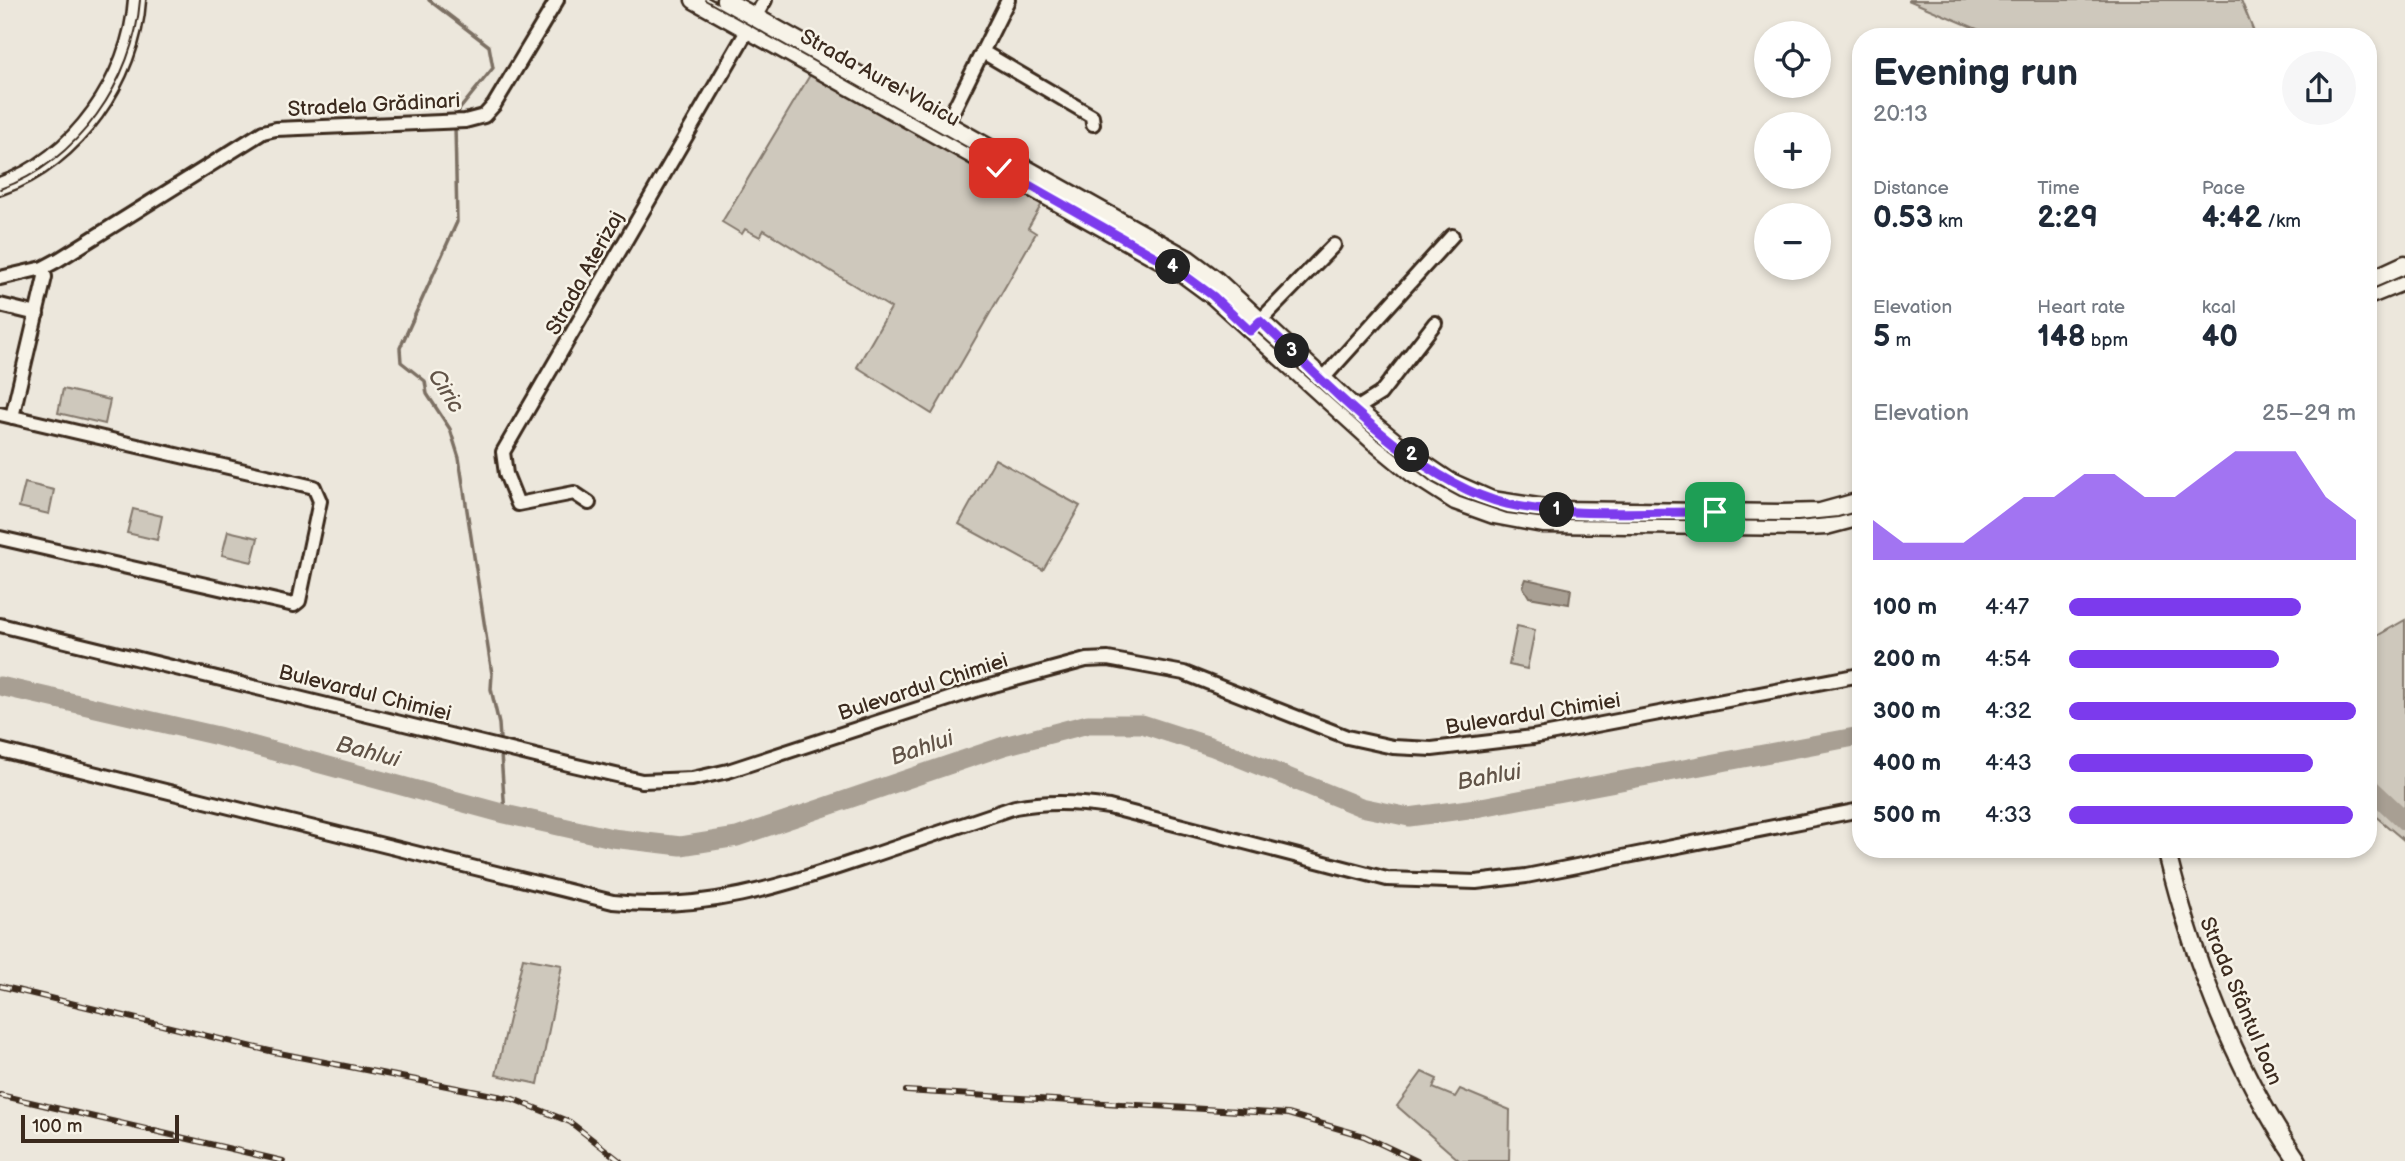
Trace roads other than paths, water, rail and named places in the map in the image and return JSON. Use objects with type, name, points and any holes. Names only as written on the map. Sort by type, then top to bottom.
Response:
[{"type":"main road","points":[[0,186],[37,172],[85,126],[125,55],[136,18],[137,0]]},
{"type":"main road","name":"Strada Aurel Vlaicu","points":[[694,0],[752,22],[943,130],[1188,259],[1255,326],[1275,350],[1356,409],[1435,473],[1476,495],[1508,505],[1558,510],[1806,513],[1852,504]]},
{"type":"main road","name":"Strada Aurel Vlaicu","points":[[725,0],[752,22]]},
{"type":"main road","points":[[2377,277],[2405,264]]},
{"type":"main road","points":[[2377,292],[2405,281]]},
{"type":"main road","name":"Strada Aurel Vlaicu","points":[[1319,384],[1433,488],[1494,515],[1543,524],[1807,527],[1826,526],[1852,519]]},
{"type":"main road","name":"Strada Sfântul Ioan","points":[[2168,858],[2192,945],[2226,1031],[2259,1100],[2298,1161]]},
{"type":"street","name":"Stradela Grădinari","points":[[0,278],[43,268],[263,132],[276,128],[465,121],[484,116],[494,106],[557,0]]},
{"type":"street","name":"Strada Aterizaj","points":[[589,503],[574,493],[518,504],[506,474],[503,452],[561,357],[765,0]]},
{"type":"street","points":[[943,130],[1006,1]]},
{"type":"street","points":[[983,52],[1091,116],[1093,124]]},
{"type":"street","points":[[1319,384],[1452,236]]},
{"type":"street","points":[[1255,326],[1334,245]]},
{"type":"street","points":[[0,538],[294,605],[299,601],[320,501],[314,488],[6,416],[37,314],[45,277],[43,268]]},
{"type":"street","points":[[0,305],[37,314]]},
{"type":"street","points":[[1356,409],[1380,394],[1435,323]]},
{"type":"street","name":"Bulevardul Chimiei","points":[[0,625],[642,780],[692,779],[728,771],[1003,681],[1086,660],[1108,659],[1184,673],[1347,737],[1393,747],[1432,749],[1533,737],[1852,677]]},
{"type":"street","points":[[0,750],[613,902],[652,907],[694,904],[778,886],[1015,807],[1037,803],[1073,802],[1109,807],[1345,870],[1387,879],[1429,883],[1476,882],[1525,876],[1852,812]]},
{"type":"waterway","name":"Ciric","points":[[429,0],[489,46],[493,68],[459,110],[457,117]]},
{"type":"waterway","name":"Ciric","points":[[455,125],[457,222],[400,348],[401,362],[425,381],[427,394],[450,429],[459,458],[492,674],[491,689],[499,724],[505,814]]},
{"type":"waterway","name":"Bahlui","points":[[0,686],[218,736],[505,814],[612,838],[681,846],[737,837],[1004,746],[1088,724],[1142,724],[1213,747],[1361,807],[1409,817],[1476,808],[1852,738]]},
{"type":"waterway","name":"Bahlui","points":[[2377,795],[2405,821]]},
{"type":"tram line","points":[[0,189],[28,177],[54,160],[77,139],[97,115],[126,60],[140,0]]},
{"type":"tram line","points":[[705,0],[1191,273],[1376,438],[1432,482],[1460,497],[1507,513],[1554,519],[1798,521],[1852,513]]},
{"type":"tram line","points":[[2377,287],[2405,275]]},
{"type":"railway","points":[[0,986],[274,1052],[513,1099],[570,1122],[620,1161]]},
{"type":"railway","points":[[906,1091],[1288,1114],[1364,1136],[1417,1161]]},
{"type":"railway","points":[[0,1095],[283,1161]]}]
